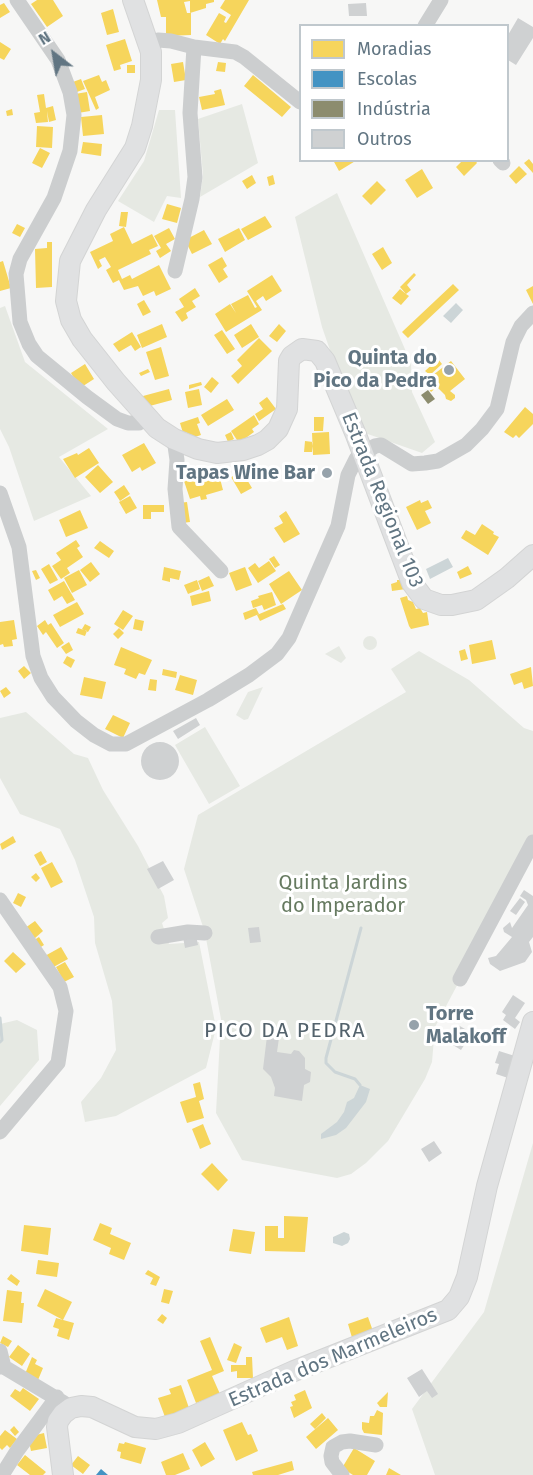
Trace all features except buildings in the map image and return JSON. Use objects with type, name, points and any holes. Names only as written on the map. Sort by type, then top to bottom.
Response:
[{"type":"main road","name":"Estrada Regional 103","points":[[133,0],[148,42],[152,60],[151,80],[135,148],[78,242],[70,261],[66,301],[71,320],[82,339],[157,428],[174,439],[198,449],[217,453],[243,450],[267,440],[278,429],[285,416],[289,361],[297,351],[312,349],[317,351],[326,361],[412,583],[424,599],[441,605],[476,600],[507,578],[533,555]]},
{"type":"main road","name":"Estrada dos Marmeleiros","points":[[64,1403],[92,1407],[135,1427],[156,1429],[178,1423],[294,1371],[448,1310],[459,1297],[467,1277],[487,1186],[533,1022]]},
{"type":"main road","points":[[63,1475],[57,1427],[63,1414],[64,1403]]},
{"type":"street","points":[[17,0],[58,60],[74,116],[70,151],[54,198],[20,259],[16,274],[20,322],[37,356],[87,397],[117,419],[128,423],[139,423],[147,417]]},
{"type":"street","points":[[426,24],[441,0]]},
{"type":"street","points":[[148,42],[171,41],[194,47],[234,52],[244,57],[299,101]]},
{"type":"street","points":[[175,271],[195,177],[190,113],[194,47]]},
{"type":"street","points":[[0,493],[19,547],[33,656],[41,678],[53,697],[93,735],[118,745],[135,740],[208,700],[249,675],[277,654],[289,638],[338,526],[348,475],[356,459],[375,446],[381,445],[412,464],[425,464],[438,461],[466,445],[482,429],[496,409],[513,342],[520,326],[533,313]]},
{"type":"street","points":[[174,439],[177,460],[176,516],[179,527],[220,571]]},
{"type":"street","points":[[460,979],[533,842]]},
{"type":"street","points":[[0,900],[60,987],[66,1011],[58,1063],[0,1132]]},
{"type":"street","points":[[158,937],[189,932],[205,933]]},
{"type":"street","points":[[0,1351],[2,1367],[64,1403],[17,1451],[2,1475]]},
{"type":"street","points":[[342,1475],[332,1462],[331,1446],[350,1441],[376,1445]]},
{"type":"green space","points":[[242,104],[258,163],[200,197],[203,175],[198,119]]},
{"type":"green space","points":[[159,110],[175,110],[181,198],[167,196],[154,222],[118,201],[144,161]]},
{"type":"green space","points":[[337,193],[411,363],[412,392],[435,442],[422,453],[362,432],[348,402],[322,327],[295,217]]},
{"type":"green space","points":[[5,306],[25,362],[108,429],[59,457],[91,496],[34,521],[9,447],[0,429],[0,308]]},
{"type":"green space","points":[[367,636],[373,636],[377,643],[373,650],[367,650],[363,646],[363,640]]},
{"type":"green space","points":[[339,646],[346,658],[341,663],[325,654]]},
{"type":"green space","name":"Quinta Jardins do Imperador","points":[[419,651],[469,680],[524,728],[533,731],[533,842],[435,1027],[432,1062],[425,1079],[388,1141],[351,1174],[337,1178],[242,1160],[216,1113],[221,1019],[205,933],[184,869],[198,815],[406,692],[391,669]]},
{"type":"green space","points":[[263,687],[248,719],[244,720],[236,715],[248,692]]},
{"type":"green space","points":[[26,712],[74,754],[88,758],[103,790],[138,846],[164,896],[168,918],[162,923],[169,944],[199,942],[216,1028],[206,1068],[116,1116],[85,1122],[81,1102],[101,1078],[116,1050],[112,1001],[95,943],[94,917],[75,860],[60,829],[20,814],[0,778],[0,718]]},
{"type":"green space","points":[[205,727],[240,786],[209,804],[175,745]]},
{"type":"green space","points":[[17,1020],[37,1030],[39,1060],[0,1106],[0,1024]]},
{"type":"green space","points":[[533,1143],[533,1475],[435,1475],[412,1409],[484,1312]]},
{"type":"shaded area","points":[[456,303],[463,310],[451,323],[443,316]]},
{"type":"shaded area","points":[[448,558],[453,567],[430,579],[426,569]]},
{"type":"shaded area","points":[[360,1085],[370,1089],[366,1102],[346,1128],[336,1135],[321,1139],[321,1134],[337,1122],[347,1102],[354,1098]]},
{"type":"shaded area","points":[[344,1232],[349,1234],[348,1243],[342,1246],[333,1243],[333,1237]]},
{"type":"waterway","points":[[360,1085],[355,1079],[335,1072],[326,1063],[326,1058],[361,928]]},
{"type":"waterway","points":[[0,1018],[2,1040],[0,1042]]},
{"type":"place","name":"Quinta do Pico da Pedra","points":[[449,370]]},
{"type":"place","name":"Tapas Wine Bar","points":[[327,473]]},
{"type":"place","name":"Torre Malakoff","points":[[414,1025]]},
{"type":"district","name":"PICO DA PEDRA","points":[[285,1031]]}]
